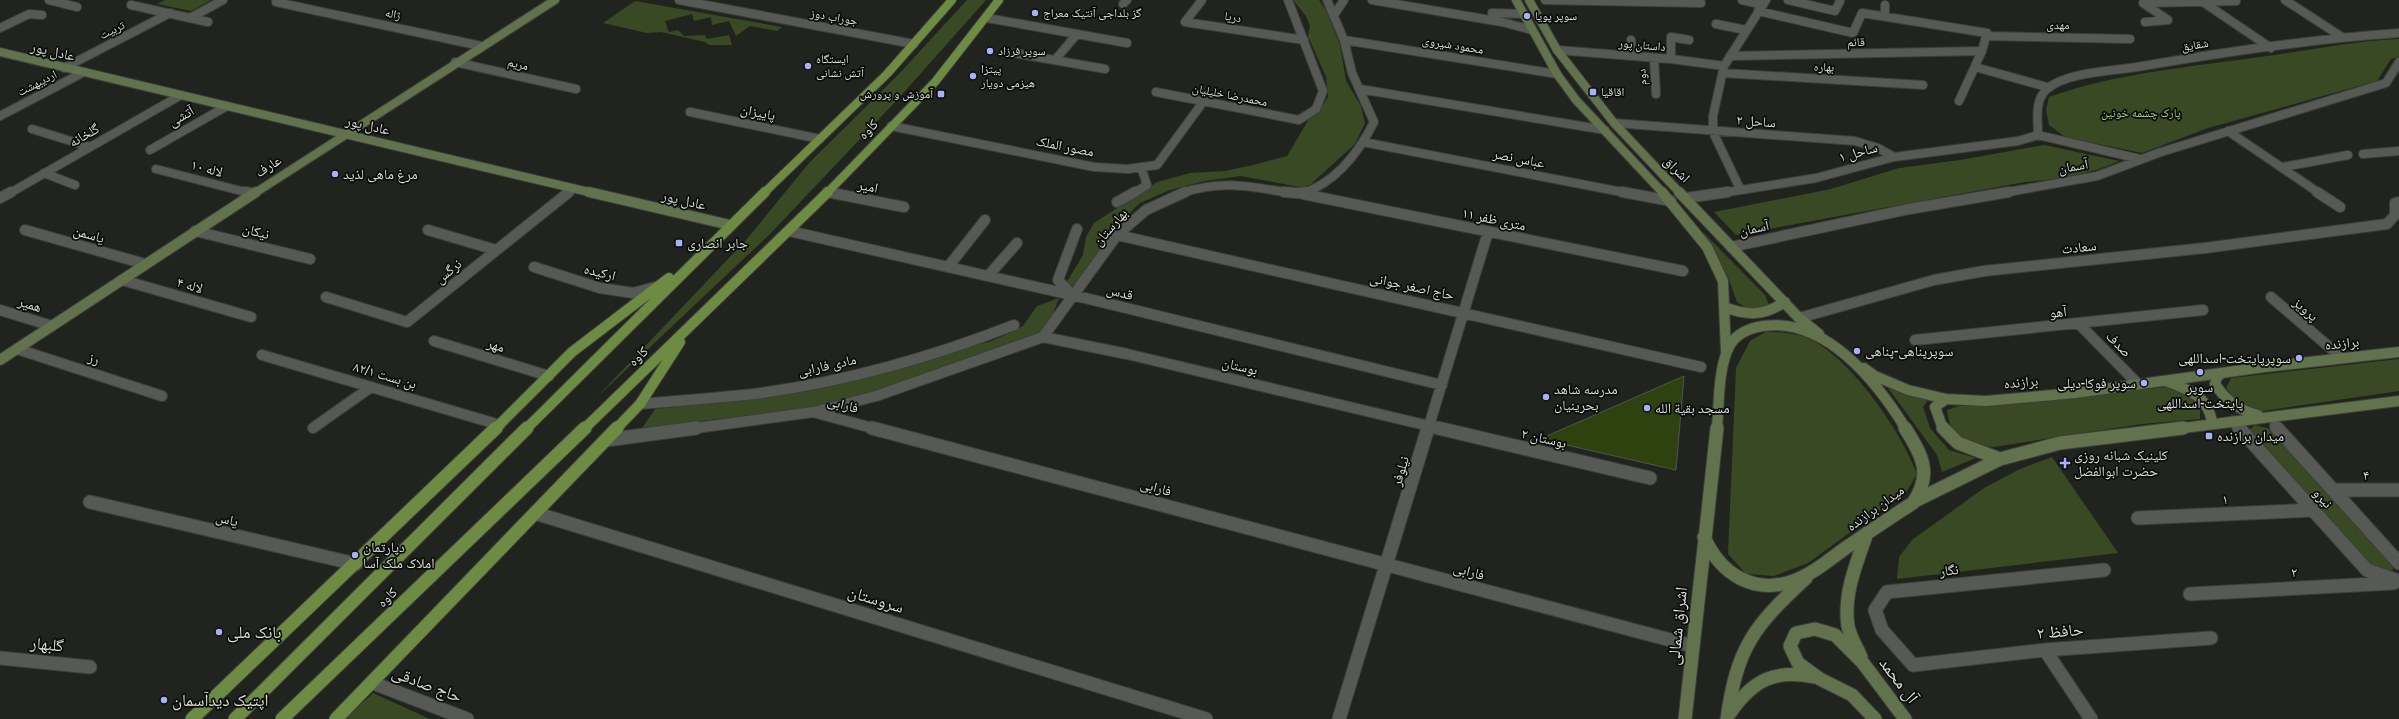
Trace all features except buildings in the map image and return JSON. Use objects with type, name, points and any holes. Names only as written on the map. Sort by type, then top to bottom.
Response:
[{"type":"main road","name":"عارف","points":[[0,360],[454,62],[555,0]]},
{"type":"main road","name":"کاوه","points":[[235,719],[730,225],[887,74],[952,0]]},
{"type":"main road","name":"کاوه","points":[[282,719],[789,231],[935,82],[999,0]]},
{"type":"main road","name":"اشراق","points":[[1516,0],[1557,74],[1576,100],[1671,201],[1707,247],[1723,280],[1726,352]]},
{"type":"main road","name":"اشراق","points":[[1529,0],[1557,50],[1614,123],[1799,318],[1827,341]]},
{"type":"main road","name":"عادل پور","points":[[1,53],[730,225]]},
{"type":"main road","points":[[192,719],[356,564],[572,352],[704,251]]},
{"type":"main road","points":[[1724,307],[1745,316],[1763,315],[1785,302]]},
{"type":"main road","name":"میدان برازنده","points":[[1704,537],[1709,551],[1720,565],[1733,577],[1755,586],[1792,581],[1814,571],[1913,502],[1923,490],[1925,473],[1919,452],[1883,397],[1845,356],[1827,341],[1799,330],[1770,325],[1754,328],[1736,338],[1726,352]]},
{"type":"main road","points":[[336,719],[374,683],[640,404],[690,327]]},
{"type":"main road","points":[[1704,537],[1726,352]]},
{"type":"main road","name":"برازنده","points":[[1845,356],[1875,376],[1908,390],[1946,399],[1986,401],[2399,352]]},
{"type":"main road","points":[[2222,373],[2217,377],[2215,384],[2227,402],[2245,412],[2270,421]]},
{"type":"main road","points":[[2164,381],[2184,388],[2204,400],[2210,410],[2212,423]]},
{"type":"main road","points":[[1946,399],[1936,407],[1938,422],[1942,428],[1960,445],[2000,459]]},
{"type":"main road","points":[[1913,502],[1952,481],[2000,459],[2060,443],[2212,423],[2233,421],[2270,421],[2399,401]]},
{"type":"main road","points":[[1863,663],[1848,627],[1846,604],[1851,582],[1867,534]]},
{"type":"main road","name":"اشراق شمالی","points":[[1685,719],[1704,537]]},
{"type":"main road","points":[[1726,719],[1735,672],[1749,641],[1764,619],[1814,571]]},
{"type":"main road","points":[[1863,663],[1835,635],[1815,629],[1796,633],[1790,646],[1798,663],[1820,679],[1852,695],[1875,719]]},
{"type":"main road","name":"آل محمد","points":[[1863,663],[1905,719]]},
{"type":"main road","points":[[1726,719],[1739,698],[1757,682],[1775,676],[1797,672],[1820,679]]},
{"type":"street","points":[[49,0],[77,7]]},
{"type":"street","points":[[140,7],[154,0]]},
{"type":"street","points":[[190,18],[223,0]]},
{"type":"street","name":"جوراب دوز","points":[[678,0],[914,44]]},
{"type":"street","name":"دریا","points":[[1202,0],[1185,22],[1304,40]]},
{"type":"street","points":[[1288,0],[1304,40]]},
{"type":"street","points":[[1301,193],[1315,189],[1333,177],[1363,142],[1374,122],[1352,73],[1344,40],[1327,0]]},
{"type":"street","points":[[1334,14],[1344,0]]},
{"type":"street","points":[[1372,0],[1502,22],[1532,30]]},
{"type":"street","points":[[1406,0],[1506,15],[1524,14]]},
{"type":"street","points":[[1545,0],[1701,3],[1700,0]]},
{"type":"street","points":[[1742,0],[1853,33],[1862,13],[1988,33],[1982,52],[1959,101]]},
{"type":"street","points":[[1788,0],[1835,11],[1840,1]]},
{"type":"street","points":[[2199,0],[2271,48]]},
{"type":"street","points":[[2145,22],[2168,20],[2143,3],[2236,0]]},
{"type":"street","points":[[2285,0],[2342,37]]},
{"type":"street","name":"ژاله","points":[[276,2],[481,46]]},
{"type":"street","points":[[131,5],[208,22]]},
{"type":"street","points":[[1885,5],[1885,16]]},
{"type":"street","points":[[1740,189],[1713,132],[1712,116],[1724,70],[1730,56],[1762,6]]},
{"type":"street","name":"تربیت","points":[[64,68],[170,13]]},
{"type":"street","points":[[0,28],[29,14],[42,15]]},
{"type":"street","points":[[986,18],[1127,43]]},
{"type":"street","points":[[1716,24],[1746,30]]},
{"type":"street","name":"شقایق","points":[[2047,87],[2062,79],[2202,56],[2271,48],[2342,37],[2399,33]]},
{"type":"street","points":[[1055,60],[1077,34]]},
{"type":"street","name":"مهدی","points":[[1986,36],[2130,39]]},
{"type":"street","points":[[1671,59],[1671,37],[1689,40]]},
{"type":"street","name":"محمدرضا خلیلیان","points":[[1156,92],[1299,120],[1316,109],[1323,91],[1304,40]]},
{"type":"street","name":"محمود شیروی","points":[[1344,40],[1557,74]]},
{"type":"street","points":[[1631,40],[1632,56]]},
{"type":"street","name":"داستان پور","points":[[1557,50],[1671,59],[1724,70]]},
{"type":"street","name":"قائم","points":[[1730,56],[1982,52]]},
{"type":"street","points":[[1014,53],[1105,69]]},
{"type":"street","name":"دوم","points":[[1654,58],[1656,94]]},
{"type":"street","name":"مریم","points":[[454,62],[576,89]]},
{"type":"street","name":"آسمان","points":[[1731,247],[1909,209],[2097,176],[2140,159],[2386,83],[2399,62]]},
{"type":"street","points":[[1975,67],[2047,87],[2038,100],[2038,135],[2091,149],[2140,159]]},
{"type":"street","name":"بهاره","points":[[1724,70],[1924,85]]},
{"type":"street","name":"اردیبهشت","points":[[0,116],[84,72]]},
{"type":"street","points":[[1360,89],[1605,130]]},
{"type":"street","name":"گلخانه","points":[[0,198],[5,191],[44,173],[181,95]]},
{"type":"street","name":"مصور الملک","points":[[891,126],[1094,167],[1128,169],[1157,165],[1203,102]]},
{"type":"street","points":[[0,105],[13,109]]},
{"type":"street","name":"آتشی","points":[[150,150],[227,106]]},
{"type":"street","name":"پاییزان","points":[[690,112],[820,139]]},
{"type":"street","name":"ساحل ۲","points":[[1614,123],[1713,132],[1855,141],[1878,148],[1894,157]]},
{"type":"street","points":[[32,129],[90,147]]},
{"type":"street","points":[[2228,131],[2340,207]]},
{"type":"street","name":"ساحل ۱","points":[[1686,198],[1816,178],[1894,157],[2018,141],[2038,135]]},
{"type":"street","name":"عباس نصر","points":[[1363,142],[1671,201]]},
{"type":"street","points":[[2363,154],[2399,151]]},
{"type":"street","points":[[2283,167],[2348,155]]},
{"type":"street","points":[[1117,202],[1147,185],[1141,167]]},
{"type":"street","name":"لاله ۱۰","points":[[156,169],[252,194]]},
{"type":"street","points":[[44,173],[75,184]]},
{"type":"street","name":"بهارستان","points":[[1043,337],[1072,295],[1094,270],[1117,235],[1129,222],[1152,205],[1182,192],[1218,184],[1252,185],[1301,193]]},
{"type":"street","name":"نرگس","points":[[326,298],[407,322],[573,188]]},
{"type":"street","name":"امیر","points":[[827,192],[904,207]]},
{"type":"street","name":"۱۱ متری ظفر","points":[[1301,193],[1683,271]]},
{"type":"street","name":"سعادت","points":[[1799,318],[1934,280],[1984,271],[2205,248],[2366,225],[2388,224],[2395,215],[2395,203],[2399,202]]},
{"type":"street","points":[[948,267],[985,220]]},
{"type":"street","points":[[1072,295],[1058,280],[1077,229]]},
{"type":"street","name":"یاسمن","points":[[25,230],[145,264]]},
{"type":"street","points":[[428,230],[496,250]]},
{"type":"street","name":"نیکان","points":[[195,231],[310,259]]},
{"type":"street","name":"قدس","points":[[789,231],[1072,295],[1442,385]]},
{"type":"street","name":"نیلوفر","points":[[1339,719],[1430,426],[1488,232]]},
{"type":"street","name":"حاج اصغر جوانی","points":[[1117,235],[1464,312],[1701,367]]},
{"type":"street","points":[[988,276],[1017,243]]},
{"type":"street","name":"ارکیده","points":[[534,268],[600,288],[633,293],[660,285]]},
{"type":"street","name":"لاله ۴","points":[[122,280],[251,317]]},
{"type":"street","name":"پرویز","points":[[2271,297],[2342,358]]},
{"type":"street","name":"همیر","points":[[0,310],[52,326]]},
{"type":"street","name":"آهو","points":[[1915,340],[2203,310]]},
{"type":"street","name":"صدف","points":[[2079,324],[2138,384]]},
{"type":"street","name":"مادی فارابی","points":[[640,404],[771,391],[835,380],[878,369],[987,336],[1014,325]]},
{"type":"street","points":[[813,412],[876,396],[1043,337]]},
{"type":"street","name":"بوستان","points":[[1043,337],[1135,356],[1430,426]]},
{"type":"street","name":"مهر","points":[[434,340],[549,376]]},
{"type":"street","name":"رز","points":[[17,349],[162,396]]},
{"type":"street","name":"بن بست ۸۲/۱","points":[[262,355],[500,424]]},
{"type":"street","points":[[313,428],[371,387]]},
{"type":"street","name":"فارابی","points":[[606,440],[813,412],[1693,646]]},
{"type":"street","name":"نیرو","points":[[2233,421],[2367,570],[2399,582]]},
{"type":"street","name":"نیرو","points":[[2270,421],[2397,558]]},
{"type":"street","name":"بوستان ۲","points":[[1430,426],[1650,478]]},
{"type":"street","name":"۴","points":[[2333,490],[2399,490]]},
{"type":"street","name":"یاس","points":[[90,502],[356,564]]},
{"type":"street","name":"۱","points":[[2138,518],[2313,510]]},
{"type":"street","name":"سروستان","points":[[535,513],[1206,719]]},
{"type":"street","name":"نگار","points":[[1913,665],[1882,630],[1875,610],[1888,592],[2104,570]]},
{"type":"street","name":"۲","points":[[2190,594],[2399,582]]},
{"type":"street","name":"حافظ ۲","points":[[1913,665],[2045,650],[2211,638]]},
{"type":"street","points":[[2045,650],[2091,719]]},
{"type":"street","name":"گلبهار","points":[[0,658],[90,667]]},
{"type":"street","name":"حاج صادقی","points":[[374,683],[467,719]]},
{"type":"green space","points":[[165,0],[211,0],[191,11],[157,4]]},
{"type":"green space","points":[[967,0],[986,0],[898,99],[770,234],[595,399],[747,239],[809,163],[898,75]]},
{"type":"green space","points":[[1293,0],[1319,0],[1327,12],[1340,45],[1346,81],[1361,106],[1365,123],[1355,144],[1310,185],[1300,187],[1241,176],[1205,181],[1170,190],[1140,203],[1113,229],[1109,240],[1073,286],[1065,285],[1083,255],[1086,237],[1094,223],[1157,182],[1190,173],[1225,171],[1287,156],[1309,119],[1319,111],[1328,97],[1326,77],[1308,36],[1310,26],[1306,16]]},
{"type":"green space","points":[[635,1],[782,27],[777,31],[750,26],[736,36],[729,21],[712,25],[711,17],[694,21],[692,14],[665,21],[669,32],[678,30],[684,36],[705,35],[707,39],[729,35],[732,45],[709,45],[705,42],[661,32],[647,33],[603,23]]},
{"type":"green space","name":"پارک چشمه خونین","points":[[2399,39],[2399,57],[2391,59],[2377,81],[2208,128],[2142,153],[2065,137],[2049,125],[2046,110],[2049,97],[2100,82],[2127,76],[2180,68],[2347,44]]},
{"type":"green space","points":[[2044,145],[2119,161],[2096,170],[2073,176],[2025,182],[1736,235],[1714,212],[1831,189],[1899,168],[1960,160]]},
{"type":"green space","points":[[1703,232],[1765,295],[1769,305],[1763,310],[1749,310],[1737,302],[1728,277]]},
{"type":"green space","points":[[1059,298],[1053,314],[1039,335],[879,390],[813,408],[642,428],[655,409],[770,397],[992,341],[1023,326],[1037,306]]},
{"type":"green space","points":[[1765,332],[1788,333],[1810,339],[1826,349],[1842,363],[1873,398],[1887,418],[1910,457],[1917,474],[1907,491],[1808,563],[1774,576],[1746,574],[1728,554],[1736,368],[1750,341]]},
{"type":"green space","points":[[2399,359],[2399,391],[2256,412],[2235,400],[2226,388],[2231,378]]},
{"type":"green space","points":[[2167,387],[2190,396],[2200,408],[2200,419],[2142,424],[1994,447],[1976,444],[1962,438],[1952,427],[1947,410],[1959,406],[1982,406]]},
{"type":"green space","points":[[1888,388],[1928,400],[1923,407],[1930,428],[1949,450],[1976,458],[1942,472],[1937,455]]},
{"type":"green space","points":[[2255,425],[2270,429],[2394,566],[2391,574],[2372,566],[2249,430]]},
{"type":"green space","points":[[2052,457],[2118,553],[1897,579],[1899,557],[1912,540],[1984,488],[2020,469]]},
{"type":"green space","points":[[373,693],[430,719],[345,719]]},
{"type":"place","name":"گز بلداجی آنتیک معراج","points":[[1035,13]]},
{"type":"place","name":"سوپر پویا","points":[[1527,16]]},
{"type":"place","name":"سوپر فرزاد","points":[[990,51]]},
{"type":"place","name":"ایستگاه آتش نشانی","points":[[808,66]]},
{"type":"place","name":"پیتزا هیزمی دویار","points":[[973,76]]},
{"type":"place","name":"اقاقیا","points":[[1593,92]]},
{"type":"place","name":"آموزش و پرورش","points":[[941,94]]},
{"type":"place","name":"مرغ ماهی لذید","points":[[335,174]]},
{"type":"place","name":"جابر انصاری","points":[[679,243]]},
{"type":"place","name":"سوپرپناهی-پناهی","points":[[1857,351]]},
{"type":"place","name":"سوپرپایتخت-اسداللهی","points":[[2299,358]]},
{"type":"place","name":"سوپر پایتخت-اسداللهی","points":[[2200,372]]},
{"type":"place","name":"سوپر فوکا-دیلی","points":[[2144,383]]},
{"type":"place","name":"مدرسه شاهد بحرینیان","points":[[1546,397]]},
{"type":"place","name":"مسجد بقیة الله","points":[[1647,408]]},
{"type":"place","name":"میدان برازنده","points":[[2209,436]]},
{"type":"place","name":"کلینیک شبانه روزی حضرت ابوالفضل","points":[[2065,463]]},
{"type":"place","name":"دپارتمان املاک ملک آسا","points":[[355,555]]},
{"type":"place","name":"بانک ملی","points":[[219,632]]},
{"type":"place","name":"اپتیک دیدآسمان","points":[[164,700]]}]
